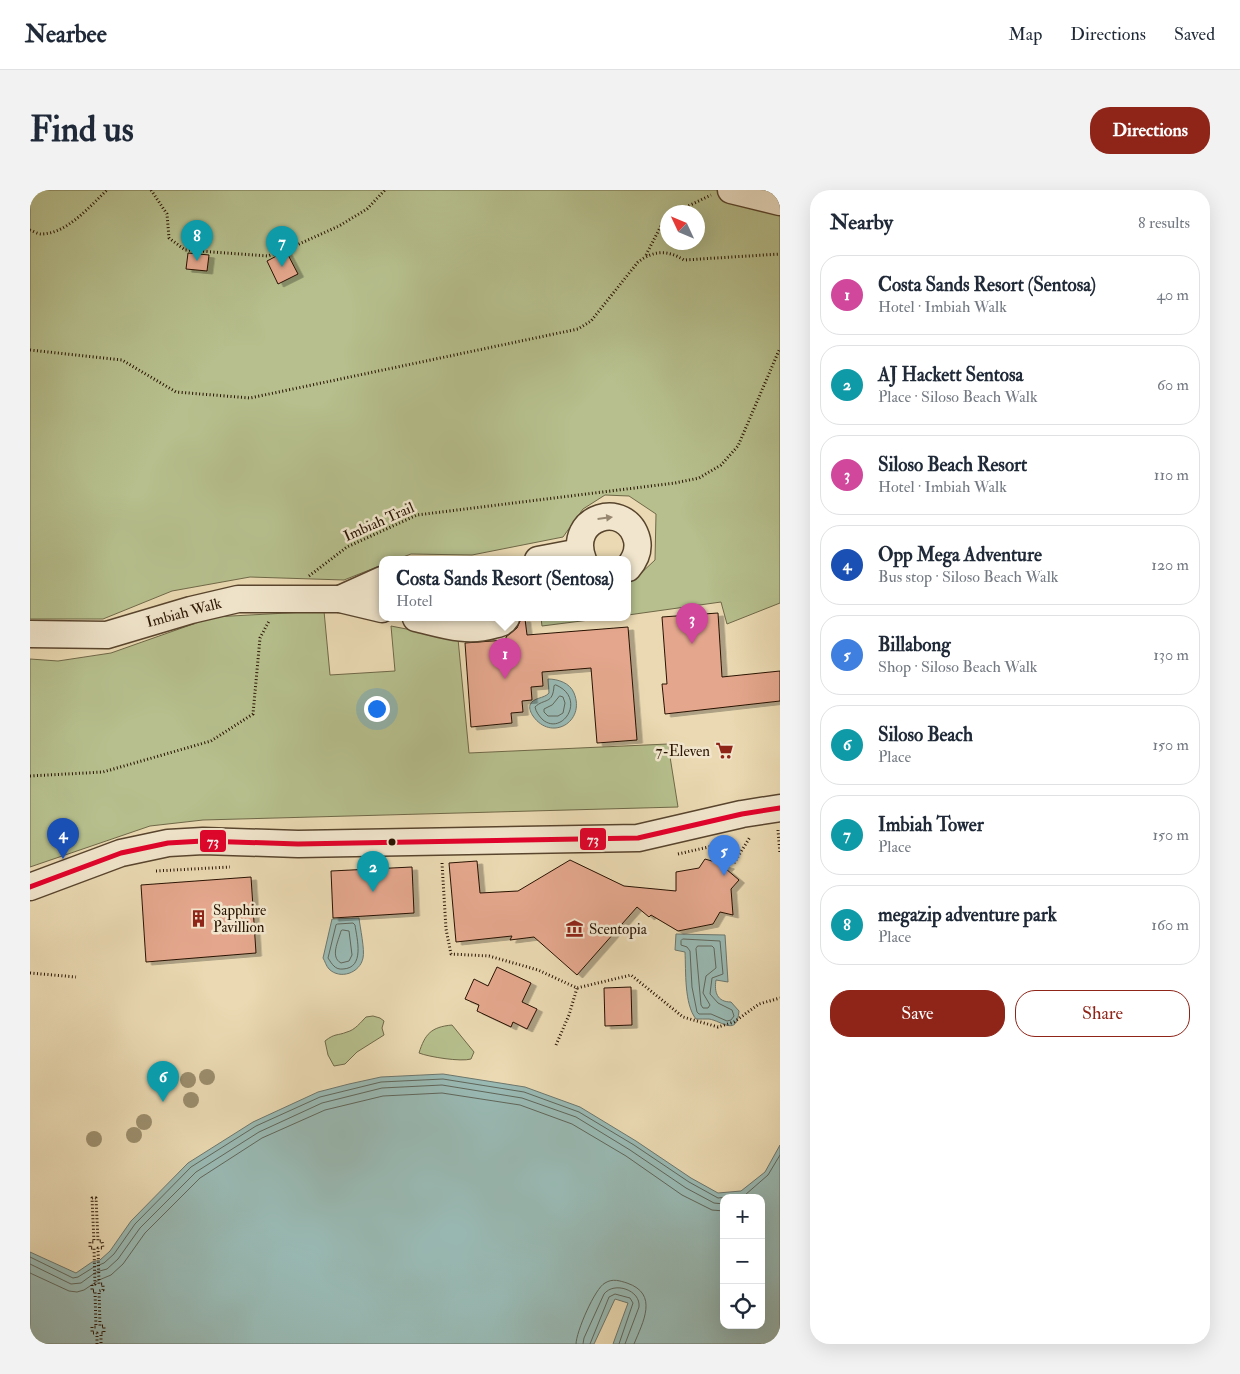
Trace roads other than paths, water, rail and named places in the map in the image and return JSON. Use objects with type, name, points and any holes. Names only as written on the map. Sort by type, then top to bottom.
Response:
[{"type":"street","points":[[721,192],[780,202]]},
{"type":"street","points":[[581,556],[579,542],[587,525],[604,516],[614,517],[623,520],[636,534],[638,544],[631,564]]},
{"type":"street","name":"Imbiah Walk","points":[[340,599],[379,581]]},
{"type":"street","name":"Imbiah Walk","points":[[30,634],[107,635],[191,610],[238,599],[340,599],[379,608]]},
{"type":"street","points":[[428,621],[461,629],[480,629],[503,623],[504,621]]},
{"type":"street","points":[[30,887],[121,853],[168,843],[203,841],[298,844],[638,838],[742,814],[779,819]]},
{"type":"water","points":[[548,679],[567,684],[574,693],[576,703],[575,712],[571,720],[557,728],[540,724],[530,709],[531,702],[549,693]]},
{"type":"water","points":[[359,918],[363,950],[361,963],[358,968],[349,973],[339,974],[333,972],[328,968],[323,958],[332,919]]},
{"type":"water","points":[[676,934],[725,935],[728,982],[716,980],[716,992],[722,1000],[731,1002],[739,1011],[735,1024],[728,1026],[709,1019],[696,1019],[692,1013],[689,1005],[685,952],[675,950]]},
{"type":"water","points":[[443,1074],[525,1087],[580,1107],[636,1141],[691,1178],[718,1193],[741,1191],[765,1172],[780,1145],[780,1344],[613,1344],[628,1303],[615,1299],[594,1344],[30,1344],[30,1252],[76,1273],[92,1262],[100,1260],[110,1251],[131,1221],[188,1163],[253,1122],[318,1092],[381,1077]]},
{"type":"place","name":"megazip adventure park","points":[[197,261]]},
{"type":"place","name":"Imbiah Tower","points":[[282,267]]},
{"type":"place","name":"Siloso Beach Resort","points":[[692,644]]},
{"type":"place","name":"Costa Sands Resort (Sentosa)","points":[[505,679]]},
{"type":"place","name":"7-Eleven","points":[[724,751]]},
{"type":"place","name":"Opp Mega Adventure","points":[[63,859]]},
{"type":"place","name":"Billabong","points":[[724,876]]},
{"type":"place","name":"AJ Hackett Sentosa","points":[[373,892]]},
{"type":"place","name":"Sapphire Pavillion","points":[[199,919]]},
{"type":"place","name":"Scentopia","points":[[575,929]]},
{"type":"place","name":"Siloso Beach","points":[[163,1102]]}]
